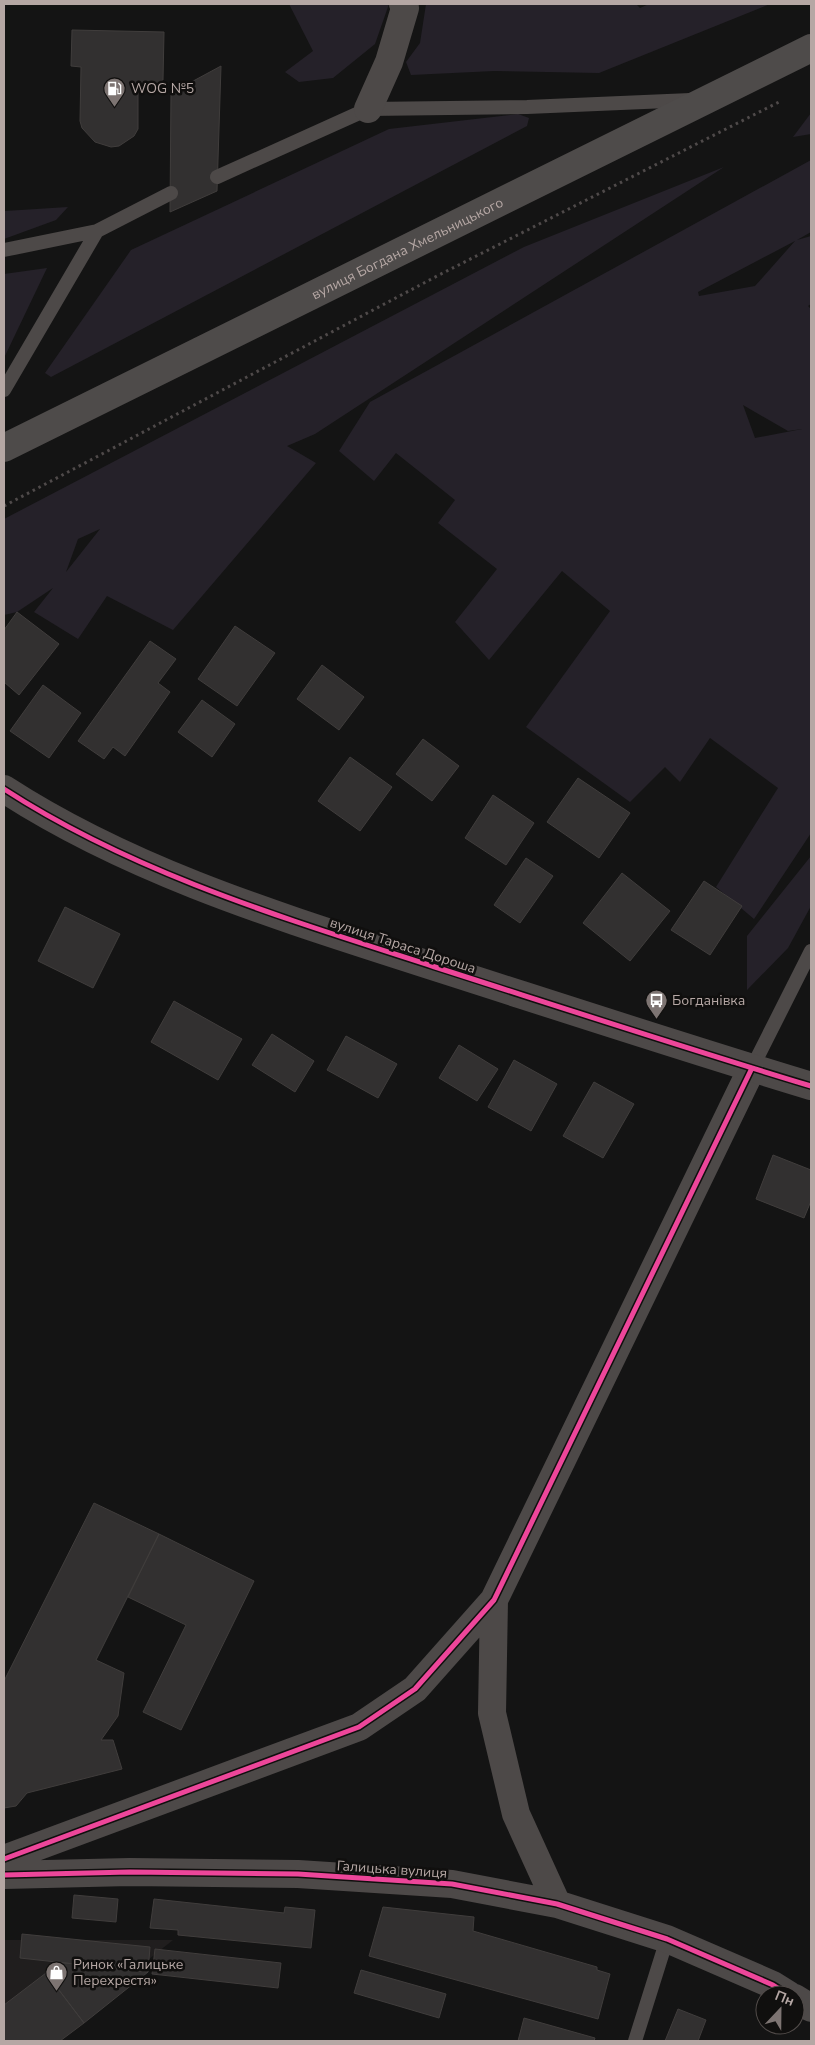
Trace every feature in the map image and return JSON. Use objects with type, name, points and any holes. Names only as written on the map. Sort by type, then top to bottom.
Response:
[{"type":"highway","name":"вулиця Богдана Хмельницького","points":[[4,448],[811,48]]},
{"type":"street","points":[[368,110],[388,62],[405,8],[404,4]]},
{"type":"street","name":"вулиця Тараса Дороша","points":[[4,789],[41,813],[160,872],[268,912],[811,1086]]},
{"type":"street","points":[[4,1859],[359,1727],[415,1689],[494,1600],[752,1068]]},
{"type":"street","points":[[494,1600],[492,1713],[516,1814],[557,1904]]},
{"type":"street","name":"Галицька вулиця","points":[[4,1875],[130,1872],[298,1874],[452,1884],[557,1904],[666,1938],[773,1985]]},
{"type":"lane","points":[[218,177],[368,110],[527,107],[707,99]]},
{"type":"lane","points":[[4,250],[97,231],[170,194]]},
{"type":"lane","points":[[4,390],[97,231]]},
{"type":"lane","points":[[752,1068],[811,951]]},
{"type":"lane","points":[[635,2041],[666,1938]]},
{"type":"path","points":[[4,506],[439,275],[785,100]]},
{"type":"shaded area","points":[[289,4],[389,4],[375,44],[333,78],[299,82],[285,72],[313,51]]},
{"type":"shaded area","points":[[426,4],[636,4],[640,8],[649,4],[770,4],[599,73],[494,71],[411,75],[406,62],[420,43]]},
{"type":"shaded area","points":[[811,113],[811,134],[793,137]]},
{"type":"shaded area","points":[[518,114],[529,118],[527,126],[51,377],[45,373],[131,250],[389,129]]},
{"type":"shaded area","points":[[811,160],[811,232],[797,240],[811,236],[811,304],[808,306],[811,309],[811,833],[754,919],[716,887],[778,788],[710,738],[680,782],[665,767],[630,802],[526,727],[610,611],[562,571],[489,660],[455,622],[497,569],[438,523],[455,500],[396,453],[374,481],[339,451],[370,402]],"holes":[[[795,241],[755,286],[699,296],[698,292]],[[743,405],[788,431],[802,429],[755,438]]]},
{"type":"shaded area","points":[[724,167],[315,434],[287,446],[316,463],[173,630],[107,596],[78,639],[34,612],[53,588],[17,612],[4,615],[4,519],[524,247]],"holes":[[[100,529],[66,572],[78,539]]]},
{"type":"shaded area","points":[[68,207],[56,220],[4,239],[4,210]]},
{"type":"shaded area","points":[[47,268],[4,358],[4,274]]},
{"type":"shaded area","points":[[811,856],[811,906],[788,948],[747,990],[747,936]]},
{"type":"shaded area","name":"Ринок «Галицьке Перехрестя»","points":[[4,1940],[173,1940],[46,2041],[4,2041]]},
{"type":"building","points":[[72,30],[164,32],[163,80],[138,93],[138,129],[134,136],[119,146],[111,147],[95,142],[82,128],[80,121],[81,67],[71,66]]},
{"type":"building","points":[[221,66],[217,191],[170,212],[171,93]]},
{"type":"building","points":[[17,612],[59,644],[19,695],[4,682],[4,630]]},
{"type":"building","points":[[235,626],[275,653],[237,706],[198,679]]},
{"type":"building","points":[[150,641],[176,659],[158,683],[170,692],[125,756],[113,747],[104,759],[78,741]]},
{"type":"building","points":[[322,665],[364,697],[339,730],[297,699]]},
{"type":"building","points":[[43,685],[81,713],[49,758],[10,731]]},
{"type":"building","points":[[202,700],[235,724],[212,757],[178,732]]},
{"type":"building","points":[[423,739],[459,766],[432,801],[396,774]]},
{"type":"building","points":[[350,757],[392,787],[360,831],[318,801]]},
{"type":"building","points":[[578,778],[630,813],[599,858],[547,822]]},
{"type":"building","points":[[493,795],[534,823],[506,865],[465,838]]},
{"type":"building","points":[[526,858],[553,876],[520,923],[494,905]]},
{"type":"building","points":[[622,873],[670,911],[630,961],[583,923]]},
{"type":"building","points":[[704,881],[742,906],[710,955],[671,930]]},
{"type":"building","points":[[65,907],[120,934],[93,988],[38,961]]},
{"type":"building","points":[[174,1001],[242,1039],[218,1080],[151,1042]]},
{"type":"building","points":[[272,1034],[314,1061],[295,1092],[252,1065]]},
{"type":"building","points":[[346,1036],[397,1064],[378,1098],[327,1070]]},
{"type":"building","points":[[459,1045],[498,1069],[477,1101],[439,1078]]},
{"type":"building","points":[[514,1060],[557,1084],[531,1131],[488,1107]]},
{"type":"building","points":[[594,1082],[634,1104],[603,1158],[563,1136]]},
{"type":"building","points":[[773,1155],[811,1170],[811,1201],[804,1218],[756,1199]]},
{"type":"building","points":[[94,1503],[159,1534],[96,1660],[124,1673],[118,1716],[101,1740],[113,1740],[122,1769],[27,1793],[16,1806],[4,1808],[4,1681]]},
{"type":"building","points":[[159,1534],[254,1581],[181,1730],[143,1712],[186,1625],[128,1597]]},
{"type":"building","points":[[74,1895],[118,1899],[116,1922],[72,1918]]},
{"type":"building","points":[[154,1899],[284,1913],[285,1907],[315,1910],[311,1948],[178,1935],[178,1930],[150,1928]]},
{"type":"building","points":[[383,1907],[474,1917],[473,1931],[597,1967],[597,1970],[610,1974],[598,2019],[369,1956]]},
{"type":"building","points":[[22,1934],[150,1947],[148,1972],[20,1958]]},
{"type":"building","points":[[155,1949],[281,1963],[278,1988],[152,1974]]},
{"type":"building","points":[[56,1962],[148,1972],[84,2023],[46,1973]]},
{"type":"building","points":[[361,1970],[446,1994],[439,2018],[354,1993]]},
{"type":"building","points":[[46,1973],[84,2023],[60,2041],[4,2041],[4,2005]]},
{"type":"building","points":[[678,2009],[706,2020],[698,2041],[665,2041]]},
{"type":"building","points":[[524,2018],[595,2038],[594,2041],[518,2041]]},
{"type":"cycle path","points":[[4,789],[54,819],[106,846],[213,892],[379,949],[811,1086]]},
{"type":"cycle path","points":[[4,1859],[359,1727],[415,1689],[494,1600],[752,1068]]},
{"type":"cycle path","points":[[4,1875],[130,1872],[298,1874],[452,1884],[557,1904],[667,1939],[773,1985]]},
{"type":"place","name":"WOG №5","points":[[115,107]]},
{"type":"place","name":"Богданівка","points":[[656,1019]]},
{"type":"place","name":"Ринок «Галицьке Перехрестя»","points":[[57,1991]]}]
